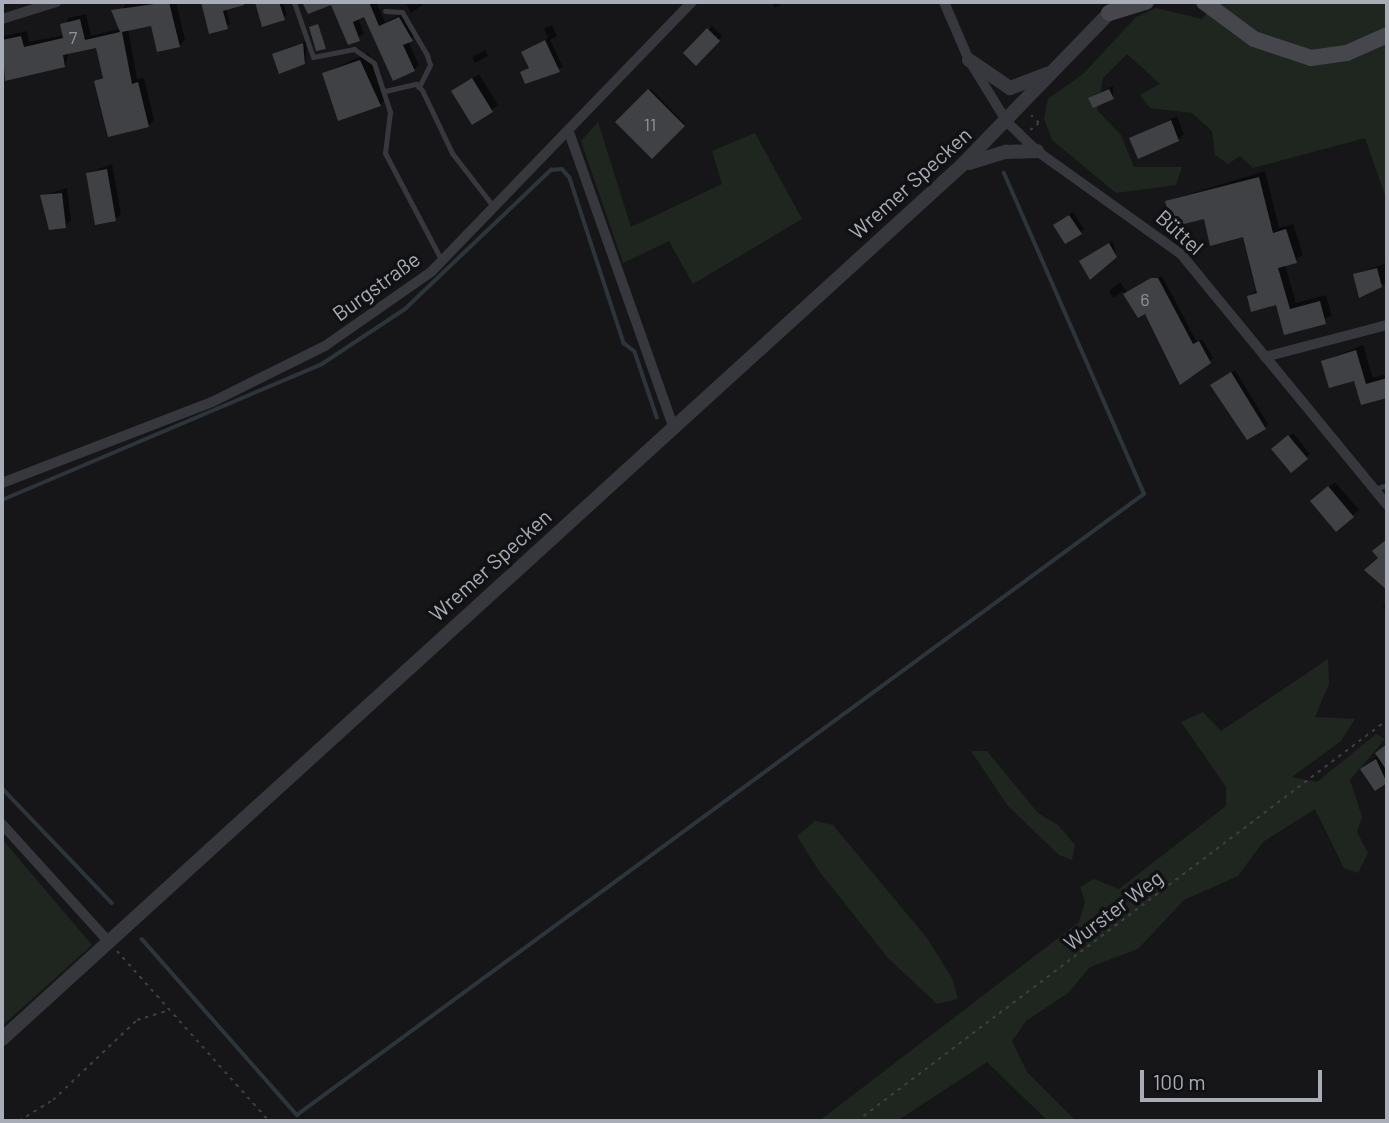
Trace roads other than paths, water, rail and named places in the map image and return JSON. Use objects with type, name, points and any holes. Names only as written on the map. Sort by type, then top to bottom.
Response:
[{"type":"main road","points":[[1115,8],[1146,2]]},
{"type":"main road","points":[[1192,2],[1206,4],[1279,51],[1311,58],[1347,53],[1387,35]]},
{"type":"street","points":[[2,19],[56,2]]},
{"type":"street","name":"Burgstraße","points":[[2,483],[212,402],[325,346],[442,261],[570,135],[692,2]]},
{"type":"street","name":"Büttel","points":[[944,2],[969,60],[1007,122],[1037,151],[1181,254],[1387,505]]},
{"type":"street","name":"Wremer Specken","points":[[2,1039],[961,166],[1007,122],[1115,8]]},
{"type":"street","points":[[969,60],[1010,88],[1055,71]]},
{"type":"street","points":[[570,135],[673,426]]},
{"type":"street","points":[[961,166],[1006,152],[1037,151]]},
{"type":"street","points":[[1265,357],[1387,325]]},
{"type":"street","points":[[2,824],[110,942]]},
{"type":"lane","points":[[294,2],[313,57],[364,52],[385,91],[386,153],[442,261]]},
{"type":"lane","points":[[385,11],[402,12],[427,55],[430,65],[419,87]]},
{"type":"lane","points":[[385,91],[419,87]]},
{"type":"lane","points":[[419,87],[452,153],[495,209]]},
{"type":"lane","points":[[1374,489],[1387,485]]},
{"type":"waterway","points":[[2,500],[322,364],[405,309],[551,170],[562,169],[570,178],[624,343],[635,352],[657,417]]},
{"type":"waterway","points":[[142,939],[297,1115],[1144,494],[1004,173]]},
{"type":"waterway","points":[[2,788],[112,903]]}]
